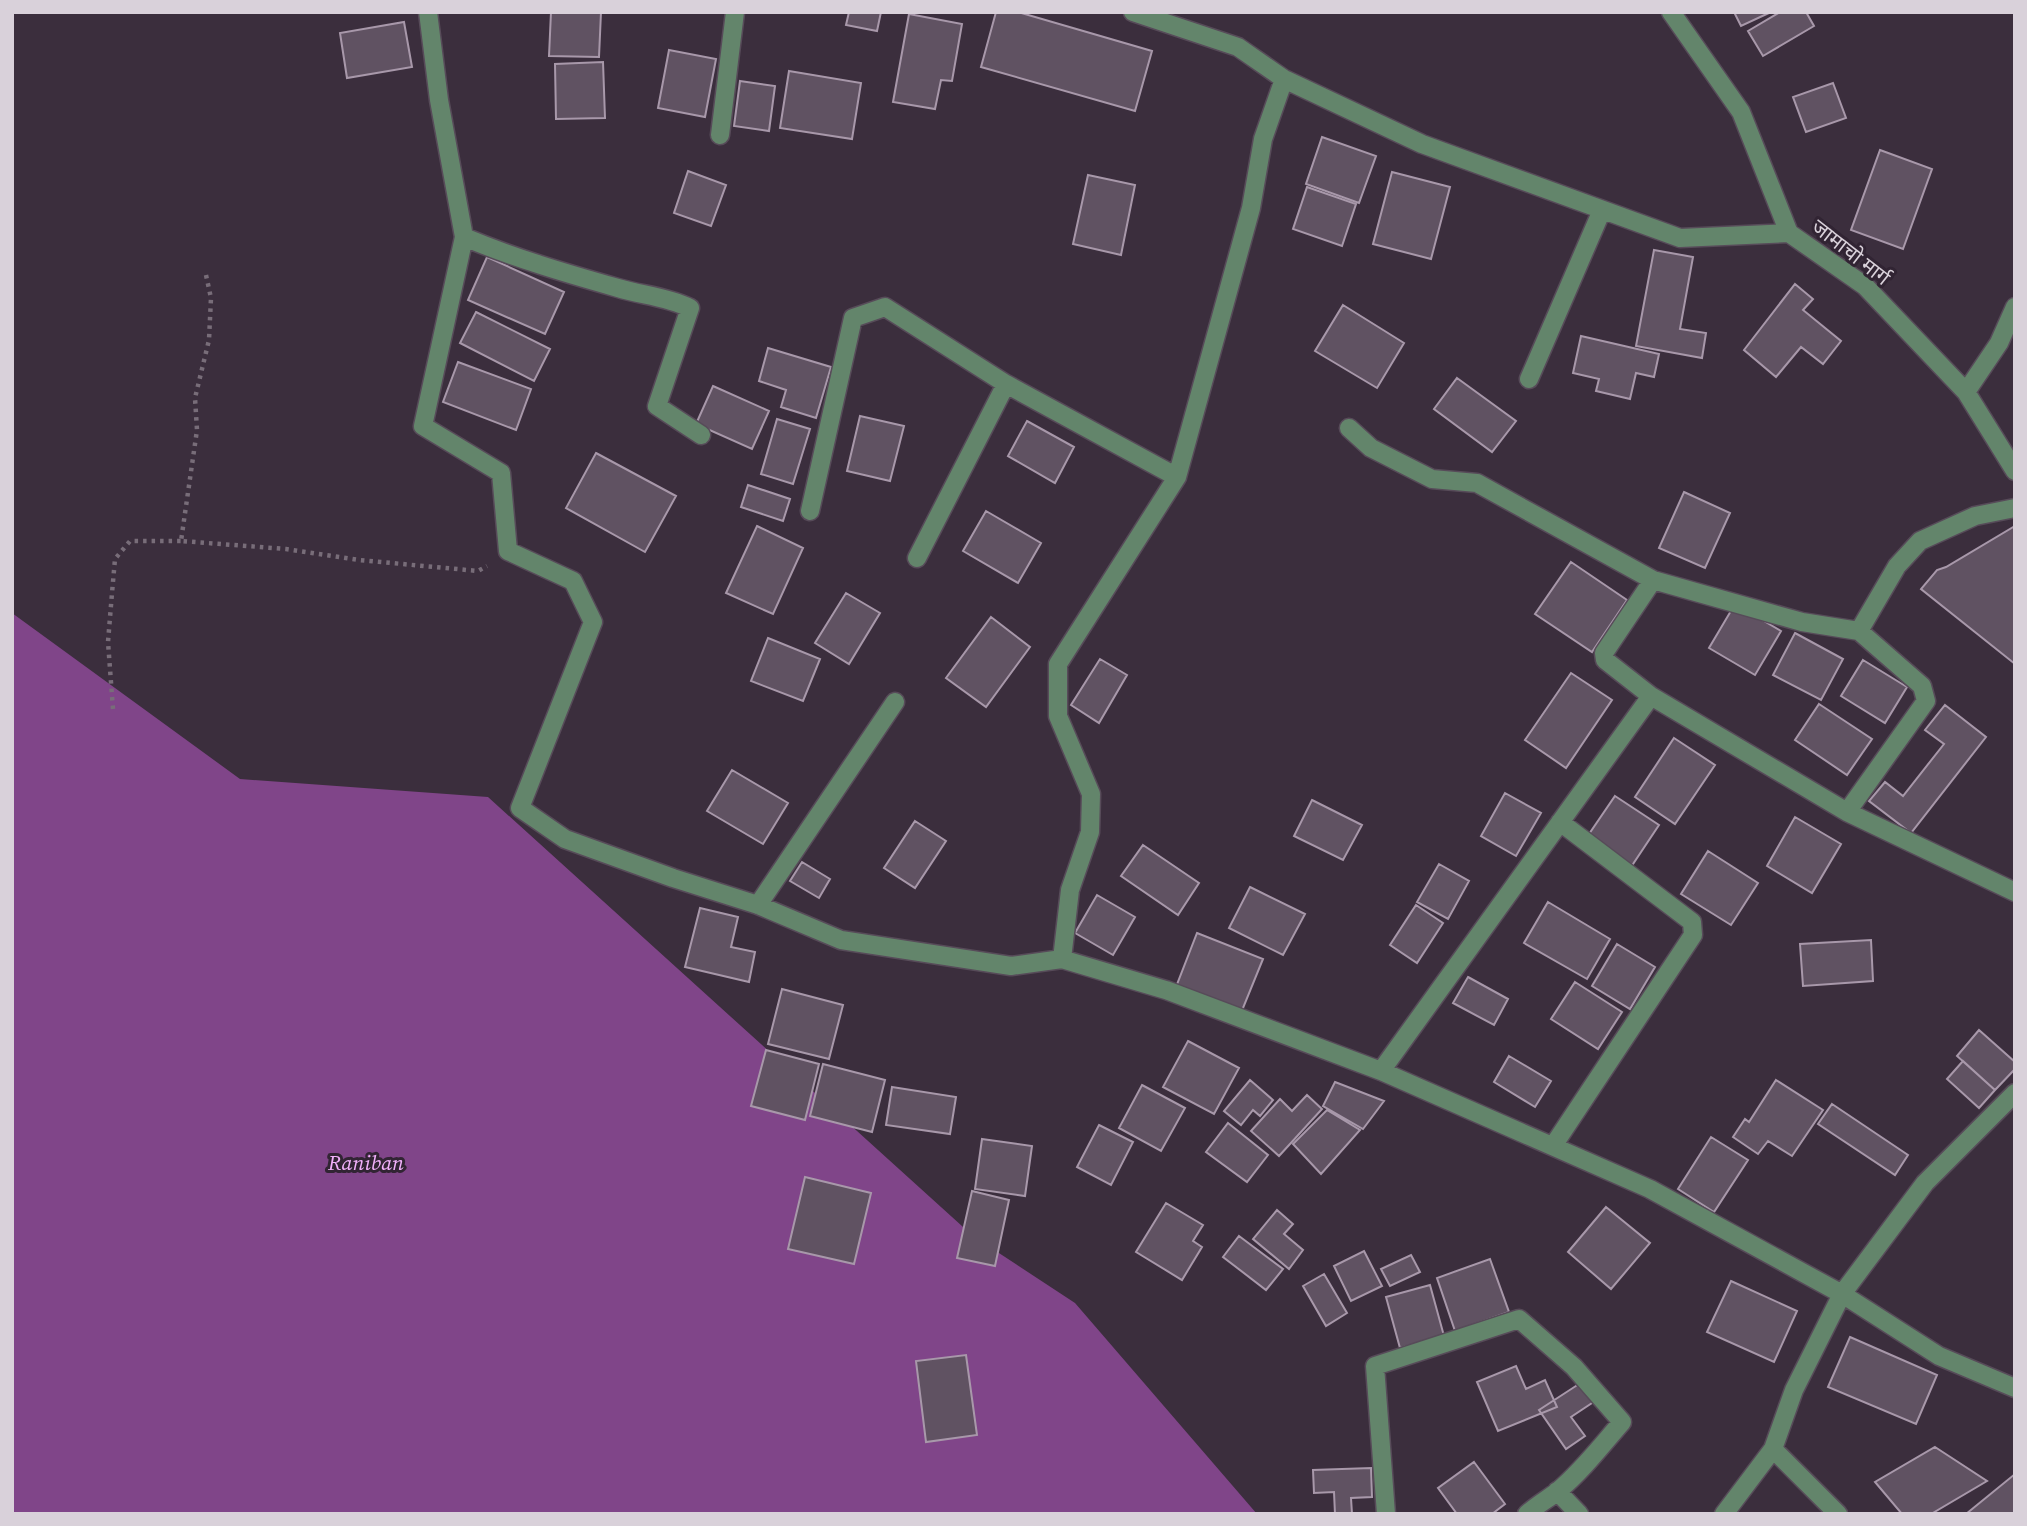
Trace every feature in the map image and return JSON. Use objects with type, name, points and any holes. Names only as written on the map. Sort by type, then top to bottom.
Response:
[{"type":"street","points":[[428,12],[439,100],[464,237],[423,426],[502,473],[508,551],[573,580],[593,622],[520,808],[565,839],[758,905],[841,940],[1010,966],[1062,959],[1166,990],[1381,1071],[1650,1189],[1842,1294],[1939,1356],[2015,1388]]},
{"type":"street","points":[[720,135],[735,12]]},
{"type":"street","points":[[1133,12],[1238,47],[1284,79],[1422,144],[1680,238],[1789,233]]},
{"type":"street","name":"जामाचो मार्ग","points":[[1671,12],[1741,112],[1789,233],[1865,286],[1966,392],[2015,471]]},
{"type":"street","points":[[1062,959],[1070,890],[1090,832],[1091,794],[1058,716],[1058,664],[1177,477],[1251,208],[1263,139],[1284,79]]},
{"type":"street","points":[[1529,379],[1602,210]]},
{"type":"street","points":[[464,237],[517,259],[641,295],[678,302],[690,309],[657,406],[701,435]]},
{"type":"street","points":[[810,511],[853,318],[885,307],[1006,384],[1177,477]]},
{"type":"street","points":[[1966,392],[1999,343],[2015,307]]},
{"type":"street","points":[[917,558],[1006,384]]},
{"type":"street","points":[[1349,428],[1371,448],[1432,479],[1477,483],[1653,580],[1802,622],[1859,631],[1923,686],[1926,701],[1847,812]]},
{"type":"street","points":[[1859,631],[1896,566],[1920,541],[1975,516],[2015,508]]},
{"type":"street","points":[[1653,580],[1604,653],[1605,660],[1651,696],[1847,812],[2015,892]]},
{"type":"street","points":[[1381,1071],[1651,696]]},
{"type":"street","points":[[758,905],[895,702]]},
{"type":"street","points":[[1553,1146],[1693,935],[1692,922],[1560,822]]},
{"type":"street","points":[[1724,1514],[1773,1450],[1794,1391],[1842,1294],[1925,1183],[2015,1093]]},
{"type":"street","points":[[1386,1514],[1375,1366],[1519,1319],[1574,1367],[1622,1422],[1594,1456],[1557,1491],[1527,1514]]},
{"type":"street","points":[[1773,1450],[1839,1514]]},
{"type":"street","points":[[1557,1491],[1579,1514]]},
{"type":"path","points":[[181,541],[197,430],[195,398],[209,340],[211,298],[206,275]]},
{"type":"path","points":[[113,709],[108,642],[116,559],[130,541],[181,541],[286,550],[478,571],[508,551]]},
{"type":"green space","name":"Raniban","points":[[12,613],[240,779],[488,797],[973,1236],[1075,1303],[1257,1514],[12,1514]]},
{"type":"building","points":[[551,12],[601,12],[599,57],[549,56]]},
{"type":"building","points":[[849,12],[881,12],[877,31],[846,25]]},
{"type":"building","points":[[996,12],[1018,12],[1152,51],[1135,111],[981,67]]},
{"type":"building","points":[[1734,12],[1771,12],[1741,26]]},
{"type":"building","points":[[1780,12],[1806,12],[1814,26],[1763,56],[1748,31]]},
{"type":"building","points":[[909,14],[962,24],[952,81],[941,80],[935,109],[893,102]]},
{"type":"building","points":[[404,22],[412,67],[347,78],[340,33]]},
{"type":"building","points":[[669,50],[716,59],[705,117],[658,108]]},
{"type":"building","points":[[603,62],[605,118],[556,119],[555,64]]},
{"type":"building","points":[[789,71],[861,83],[852,139],[780,128]]},
{"type":"building","points":[[740,81],[775,86],[769,131],[734,126]]},
{"type":"building","points":[[1833,83],[1846,118],[1806,132],[1793,97]]},
{"type":"building","points":[[1322,137],[1376,156],[1359,203],[1306,184]]},
{"type":"building","points":[[1880,150],[1932,169],[1903,249],[1851,230]]},
{"type":"building","points":[[688,171],[726,185],[711,226],[674,213]]},
{"type":"building","points":[[1392,172],[1450,187],[1431,259],[1373,244]]},
{"type":"building","points":[[1088,175],[1135,185],[1121,255],[1073,244]]},
{"type":"building","points":[[1307,187],[1356,204],[1342,246],[1293,229]]},
{"type":"building","points":[[1654,250],[1693,257],[1680,329],[1706,333],[1702,358],[1636,346]]},
{"type":"building","points":[[487,257],[564,292],[545,334],[468,300]]},
{"type":"building","points":[[1795,284],[1813,299],[1803,310],[1841,341],[1823,364],[1801,347],[1776,377],[1744,350]]},
{"type":"building","points":[[1343,305],[1404,343],[1377,388],[1315,351]]},
{"type":"building","points":[[476,312],[550,349],[534,381],[460,343]]},
{"type":"building","points":[[1581,336],[1659,354],[1654,377],[1636,373],[1630,399],[1596,391],[1599,379],[1573,373]]},
{"type":"building","points":[[768,348],[831,367],[816,418],[781,407],[786,390],[759,381]]},
{"type":"building","points":[[458,362],[531,389],[516,430],[443,402]]},
{"type":"building","points":[[1457,378],[1516,421],[1492,452],[1434,409]]},
{"type":"building","points":[[713,386],[769,411],[752,449],[696,424]]},
{"type":"building","points":[[860,416],[904,426],[890,481],[847,471]]},
{"type":"building","points":[[777,419],[810,429],[793,484],[761,474]]},
{"type":"building","points":[[1027,421],[1074,447],[1055,483],[1008,456]]},
{"type":"building","points":[[596,453],[676,496],[645,552],[566,508]]},
{"type":"building","points":[[748,485],[790,499],[783,521],[741,507]]},
{"type":"building","points":[[1684,492],[1730,513],[1705,568],[1659,548]]},
{"type":"building","points":[[986,511],[1041,543],[1018,583],[963,551]]},
{"type":"building","points":[[757,526],[803,548],[773,614],[726,593]]},
{"type":"building","points":[[2015,526],[2015,664],[1921,589],[1937,570]]},
{"type":"building","points":[[1571,562],[1627,600],[1592,652],[1535,614]]},
{"type":"building","points":[[846,593],[880,613],[849,664],[815,643]]},
{"type":"building","points":[[1735,604],[1781,631],[1755,675],[1709,648]]},
{"type":"building","points":[[991,617],[1030,647],[986,707],[946,678]]},
{"type":"building","points":[[1795,633],[1843,659],[1821,700],[1773,675]]},
{"type":"building","points":[[768,638],[820,659],[803,701],[751,681]]},
{"type":"building","points":[[1100,659],[1127,675],[1099,723],[1071,705]]},
{"type":"building","points":[[1863,660],[1907,687],[1885,723],[1841,696]]},
{"type":"building","points":[[1571,673],[1612,700],[1566,768],[1525,740]]},
{"type":"building","points":[[1819,704],[1872,739],[1847,775],[1795,740]]},
{"type":"building","points":[[1945,705],[1986,737],[1911,833],[1869,801],[1885,782],[1903,796],[1944,744],[1925,730]]},
{"type":"building","points":[[1674,738],[1715,765],[1675,824],[1635,797]]},
{"type":"building","points":[[732,770],[788,803],[763,844],[707,811]]},
{"type":"building","points":[[1505,793],[1541,813],[1516,856],[1481,836]]},
{"type":"building","points":[[1615,796],[1659,825],[1631,867],[1587,837]]},
{"type":"building","points":[[1312,800],[1362,825],[1343,860],[1294,836]]},
{"type":"building","points":[[1795,817],[1841,844],[1812,893],[1767,866]]},
{"type":"building","points":[[915,821],[946,841],[915,888],[884,868]]},
{"type":"building","points":[[1143,845],[1199,883],[1178,915],[1121,876]]},
{"type":"building","points":[[1708,851],[1758,883],[1731,925],[1681,894]]},
{"type":"building","points":[[802,862],[830,879],[819,898],[790,881]]},
{"type":"building","points":[[1439,864],[1469,881],[1448,919],[1417,902]]},
{"type":"building","points":[[1250,887],[1305,914],[1283,955],[1229,928]]},
{"type":"building","points":[[1097,895],[1135,917],[1113,955],[1075,933]]},
{"type":"building","points":[[1548,902],[1610,939],[1587,979],[1524,943]]},
{"type":"building","points":[[1416,905],[1443,923],[1417,963],[1390,945]]},
{"type":"building","points":[[700,908],[738,917],[731,947],[755,952],[749,982],[685,967]]},
{"type":"building","points":[[1197,933],[1263,959],[1241,1013],[1176,987]]},
{"type":"building","points":[[1871,940],[1873,981],[1803,986],[1800,944]]},
{"type":"building","points":[[1617,944],[1655,967],[1630,1009],[1592,986]]},
{"type":"building","points":[[1468,977],[1508,999],[1494,1025],[1453,1003]]},
{"type":"building","points":[[1575,982],[1622,1012],[1598,1049],[1551,1019]]},
{"type":"building","points":[[782,989],[843,1005],[829,1059],[768,1044]]},
{"type":"building","points":[[1979,1030],[2015,1062],[2015,1069],[1995,1090],[1957,1056]]},
{"type":"building","points":[[1188,1041],[1239,1068],[1214,1114],[1163,1087]]},
{"type":"building","points":[[766,1050],[819,1064],[805,1120],[751,1106]]},
{"type":"building","points":[[1509,1056],[1551,1081],[1535,1107],[1494,1082]]},
{"type":"building","points":[[1963,1061],[1995,1090],[1979,1108],[1947,1079]]},
{"type":"building","points":[[823,1064],[885,1080],[872,1132],[810,1116]]},
{"type":"building","points":[[1250,1080],[1273,1100],[1260,1116],[1253,1110],[1241,1125],[1224,1111]]},
{"type":"building","points":[[1776,1080],[1823,1110],[1792,1156],[1768,1141],[1758,1154],[1733,1137],[1745,1119],[1749,1122]]},
{"type":"building","points":[[1335,1082],[1384,1101],[1363,1129],[1323,1106]]},
{"type":"building","points":[[1142,1085],[1185,1108],[1161,1151],[1119,1128]]},
{"type":"building","points":[[892,1087],[956,1097],[950,1134],[886,1125]]},
{"type":"building","points":[[1307,1095],[1322,1109],[1279,1156],[1251,1131],[1280,1099],[1292,1111]]},
{"type":"building","points":[[1832,1104],[1908,1155],[1895,1175],[1818,1124]]},
{"type":"building","points":[[1327,1110],[1360,1130],[1321,1174],[1293,1144]]},
{"type":"building","points":[[1228,1123],[1268,1155],[1247,1182],[1206,1152]]},
{"type":"building","points":[[1099,1125],[1133,1142],[1111,1185],[1077,1167]]},
{"type":"building","points":[[1711,1137],[1748,1160],[1714,1212],[1678,1189]]},
{"type":"building","points":[[982,1139],[1032,1146],[1025,1196],[975,1189]]},
{"type":"building","points":[[805,1177],[871,1193],[854,1264],[788,1249]]},
{"type":"building","points":[[972,1191],[1009,1200],[995,1266],[957,1258]]},
{"type":"building","points":[[1166,1203],[1203,1225],[1193,1241],[1202,1247],[1182,1280],[1136,1252]]},
{"type":"building","points":[[1606,1207],[1650,1243],[1611,1289],[1568,1252]]},
{"type":"building","points":[[1277,1210],[1293,1224],[1284,1234],[1303,1250],[1289,1269],[1253,1239]]},
{"type":"building","points":[[1239,1236],[1283,1269],[1266,1290],[1223,1257]]},
{"type":"building","points":[[1364,1251],[1382,1286],[1351,1301],[1334,1266]]},
{"type":"building","points":[[1411,1255],[1420,1272],[1390,1286],[1381,1269]]},
{"type":"building","points":[[1490,1259],[1509,1312],[1455,1331],[1437,1278]]},
{"type":"building","points":[[1324,1274],[1347,1313],[1326,1326],[1303,1286]]},
{"type":"building","points":[[1731,1281],[1797,1311],[1774,1362],[1707,1332]]},
{"type":"building","points":[[1430,1285],[1444,1336],[1400,1348],[1386,1297]]},
{"type":"building","points":[[1850,1337],[1937,1375],[1916,1424],[1828,1387]]},
{"type":"building","points":[[966,1355],[977,1435],[926,1442],[916,1361]]},
{"type":"building","points":[[1516,1366],[1526,1389],[1545,1380],[1557,1407],[1498,1431],[1477,1382]]},
{"type":"building","points":[[1582,1382],[1595,1401],[1571,1417],[1585,1436],[1566,1449],[1539,1410]]},
{"type":"building","points":[[1935,1447],[1987,1481],[1931,1514],[1902,1514],[1875,1482]]},
{"type":"building","points":[[1474,1462],[1505,1504],[1492,1514],[1457,1514],[1438,1488]]},
{"type":"building","points":[[1371,1468],[1372,1497],[1351,1498],[1352,1514],[1335,1514],[1334,1492],[1314,1493],[1313,1470]]},
{"type":"building","points":[[2015,1474],[2015,1514],[1966,1514]]}]
